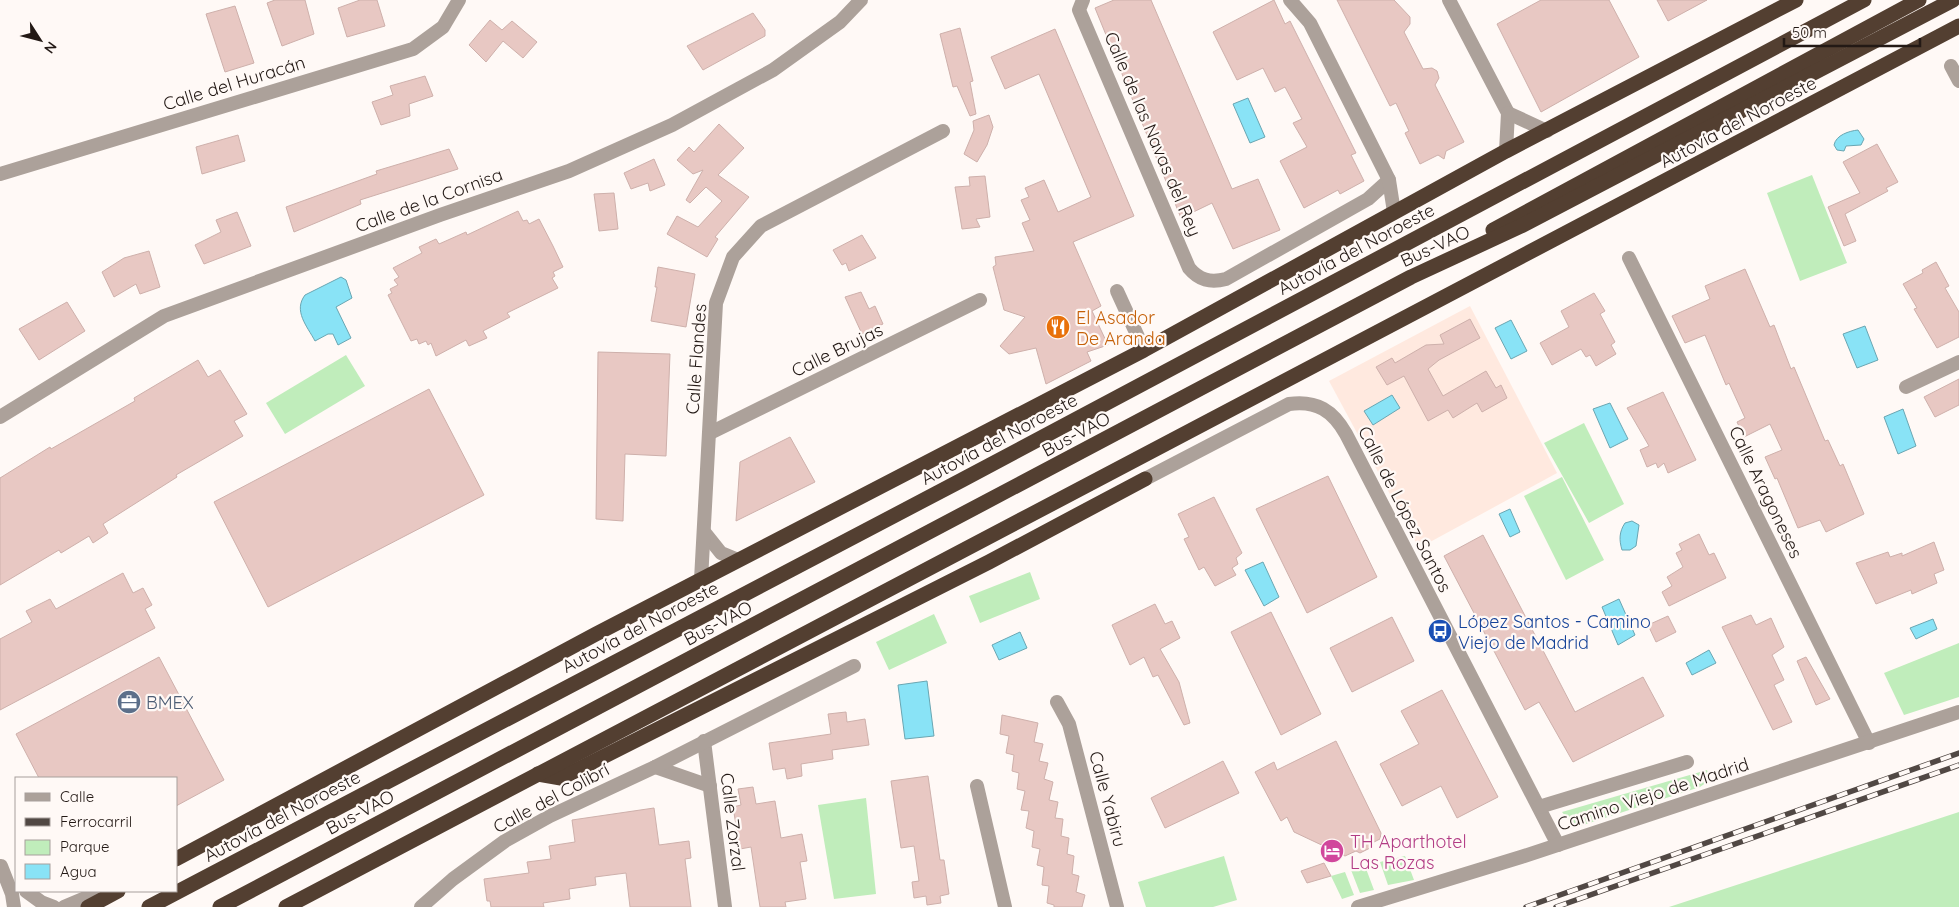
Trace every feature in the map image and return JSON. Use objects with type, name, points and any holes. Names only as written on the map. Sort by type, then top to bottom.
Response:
[{"type":"highway","points":[[178,858],[738,560],[1144,350],[1506,151],[1796,0]]},
{"type":"highway","name":"Autovía del Noroeste","points":[[178,892],[962,480],[1864,0]]},
{"type":"highway","points":[[1412,277],[1515,216],[1919,0]]},
{"type":"highway","name":"Bus-VAO","points":[[220,907],[1412,277],[1522,226],[1953,0]]},
{"type":"highway","name":"Autovía del Noroeste","points":[[286,907],[1959,26]]},
{"type":"highway","points":[[538,774],[562,778],[996,559],[1145,479]]},
{"type":"highway","points":[[88,907],[116,892]]},
{"type":"highway","name":"Autovía del Noroeste","points":[[149,907],[178,892]]},
{"type":"street","name":"Calle del Huracán","points":[[0,174],[412,49],[443,27],[459,0]]},
{"type":"street","name":"Calle de la Cornisa","points":[[0,417],[164,316],[440,214],[569,171],[672,125],[773,70],[840,22],[861,0]]},
{"type":"street","name":"Calle de las Navas del Rey","points":[[1083,0],[1079,10],[1189,268],[1202,279],[1216,282],[1226,279],[1368,199],[1389,180]]},
{"type":"street","points":[[1290,0],[1310,23],[1389,180],[1394,212]]},
{"type":"street","points":[[1449,0],[1508,113],[1506,151]]},
{"type":"street","points":[[1951,66],[1959,81]]},
{"type":"street","points":[[1508,113],[1546,131]]},
{"type":"street","name":"Calle Flandes","points":[[701,580],[716,304],[733,256],[761,226],[943,131]]},
{"type":"street","name":"Calle Aragoneses","points":[[1629,258],[1869,743]]},
{"type":"street","points":[[1117,291],[1144,350]]},
{"type":"street","name":"Calle Brujas","points":[[710,433],[980,300]]},
{"type":"street","points":[[1906,387],[1959,362]]},
{"type":"street","name":"Calle de López Santos","points":[[1145,479],[1290,404],[1311,404],[1331,412],[1339,422],[1558,845]]},
{"type":"street","points":[[704,533],[721,553],[738,560]]},
{"type":"street","name":"Calle del Colibrí","points":[[421,907],[453,879],[505,841],[550,816],[655,767],[854,666]]},
{"type":"street","name":"Calle Yabiru","points":[[1057,702],[1069,724],[1117,907]]},
{"type":"street","name":"Camino Viejo de Madrid","points":[[1358,907],[1558,845],[1959,712]]},
{"type":"street","name":"Calle Zorzal","points":[[704,741],[725,907]]},
{"type":"street","points":[[1539,807],[1687,762]]},
{"type":"street","points":[[655,767],[710,786]]},
{"type":"street","points":[[977,786],[1005,907]]},
{"type":"street","points":[[178,853],[260,814]]},
{"type":"street","points":[[0,866],[15,881]]},
{"type":"street","points":[[0,866],[12,894],[14,907]]},
{"type":"street","points":[[27,892],[41,902],[54,907]]},
{"type":"street","points":[[64,907],[100,892]]},
{"type":"shaded area","points":[[1470,306],[1557,473],[1419,548],[1329,381]]},
{"type":"green space","points":[[1812,175],[1847,263],[1800,281],[1767,193]]},
{"type":"green space","points":[[346,355],[365,386],[285,434],[266,403]]},
{"type":"green space","points":[[1584,423],[1624,504],[1589,523],[1544,443]]},
{"type":"green space","points":[[1562,477],[1604,560],[1566,580],[1524,496]]},
{"type":"green space","points":[[1030,572],[1040,599],[980,623],[969,596]]},
{"type":"green space","points":[[934,614],[947,643],[889,670],[876,642]]},
{"type":"green space","points":[[1959,643],[1959,697],[1904,715],[1884,673]]},
{"type":"green space","points":[[1707,770],[1709,775],[1707,782],[1700,787],[1580,826],[1572,824],[1562,812]]},
{"type":"green space","points":[[866,798],[876,894],[834,899],[818,805]]},
{"type":"green space","points":[[1959,812],[1959,907],[1669,907]]},
{"type":"green space","points":[[1224,856],[1237,900],[1213,907],[1146,907],[1138,882]]},
{"type":"green space","points":[[1405,856],[1414,880],[1388,885],[1380,862]]},
{"type":"green space","points":[[1365,866],[1374,890],[1360,893],[1351,870]]},
{"type":"green space","points":[[1345,872],[1354,895],[1342,899],[1331,876]]},
{"type":"water","points":[[1248,98],[1265,137],[1250,143],[1233,104]]},
{"type":"water","points":[[1858,130],[1864,139],[1861,145],[1846,146],[1844,151],[1837,150],[1834,145],[1840,136]]},
{"type":"water","points":[[341,277],[346,280],[352,298],[336,307],[351,338],[338,345],[333,334],[328,334],[315,341],[302,318],[300,307],[302,301],[305,295]]},
{"type":"water","points":[[1511,320],[1527,351],[1511,359],[1495,328]]},
{"type":"water","points":[[1865,326],[1878,360],[1857,368],[1843,334]]},
{"type":"water","points":[[1392,395],[1400,408],[1373,425],[1364,411]]},
{"type":"water","points":[[1610,403],[1628,439],[1610,448],[1593,409]]},
{"type":"water","points":[[1903,409],[1916,446],[1898,454],[1884,417]]},
{"type":"water","points":[[1510,509],[1520,532],[1510,537],[1499,514]]},
{"type":"water","points":[[1632,521],[1639,525],[1636,546],[1630,550],[1622,550],[1620,539],[1622,530],[1625,523]]},
{"type":"water","points":[[1263,562],[1279,597],[1264,606],[1245,570]]},
{"type":"water","points":[[1619,599],[1635,635],[1618,645],[1602,607]]},
{"type":"water","points":[[1933,619],[1937,629],[1916,639],[1910,628]]},
{"type":"water","points":[[1020,632],[1027,648],[999,660],[992,645]]},
{"type":"water","points":[[1709,650],[1716,663],[1692,675],[1686,663]]},
{"type":"water","points":[[927,681],[934,736],[905,739],[898,685]]},
{"type":"building","points":[[275,0],[305,0],[314,34],[282,46],[267,3]]},
{"type":"building","points":[[360,0],[377,0],[385,26],[347,37],[338,8]]},
{"type":"building","points":[[1114,0],[1151,0],[1232,189],[1258,179],[1280,230],[1233,249],[1212,203],[1181,218],[1095,8]]},
{"type":"building","points":[[1274,0],[1285,24],[1290,21],[1356,153],[1351,155],[1364,181],[1340,194],[1338,190],[1304,208],[1280,161],[1307,147],[1293,123],[1302,119],[1285,87],[1275,92],[1263,68],[1237,80],[1213,32]]},
{"type":"building","points":[[1337,0],[1394,0],[1410,17],[1410,24],[1404,32],[1423,69],[1432,68],[1437,71],[1439,78],[1435,85],[1464,142],[1446,151],[1444,159],[1438,155],[1420,164],[1405,133],[1409,131],[1396,103],[1390,106]]},
{"type":"building","points":[[1541,0],[1609,0],[1639,57],[1541,112],[1497,24]]},
{"type":"building","points":[[1657,0],[1707,0],[1668,21]]},
{"type":"building","points":[[235,6],[254,63],[225,72],[206,14]]},
{"type":"building","points":[[753,13],[765,30],[765,36],[703,70],[687,46]]},
{"type":"building","points":[[490,20],[502,30],[512,21],[537,42],[523,58],[503,41],[486,62],[469,45]]},
{"type":"building","points":[[960,28],[973,81],[970,82],[976,114],[970,116],[957,86],[953,87],[940,34]]},
{"type":"building","points":[[1055,29],[1134,216],[1073,242],[1101,306],[1092,311],[1108,345],[1087,352],[1091,361],[1046,384],[1036,348],[1009,354],[1000,346],[1025,317],[1004,310],[993,267],[996,265],[995,257],[1034,251],[1022,223],[1030,220],[1021,200],[1029,197],[1025,188],[1044,180],[1058,212],[1091,197],[1039,74],[1005,89],[991,57]]},
{"type":"building","points":[[425,76],[433,96],[409,104],[410,116],[381,125],[372,102],[393,95],[390,86]]},
{"type":"building","points":[[989,115],[993,127],[987,145],[977,162],[964,154],[974,130],[973,121]]},
{"type":"building","points":[[719,124],[744,148],[718,175],[749,197],[715,237],[718,239],[707,257],[667,234],[677,216],[698,227],[722,201],[706,187],[690,203],[686,200],[703,170],[693,174],[677,160],[689,147],[694,152]]},
{"type":"building","points":[[238,135],[245,161],[202,174],[196,147]]},
{"type":"building","points":[[1877,144],[1898,182],[1886,188],[1888,191],[1845,214],[1856,241],[1844,246],[1828,207],[1860,193],[1843,162]]},
{"type":"building","points":[[449,149],[458,169],[360,200],[361,204],[294,232],[286,207],[377,174],[376,171]]},
{"type":"building","points":[[654,159],[665,185],[650,191],[648,183],[631,189],[624,173]]},
{"type":"building","points":[[985,176],[990,217],[976,219],[980,227],[962,229],[955,187],[970,186],[969,177]]},
{"type":"building","points":[[614,193],[618,229],[599,231],[594,194]]},
{"type":"building","points":[[518,211],[523,221],[527,220],[529,224],[539,219],[563,267],[553,272],[555,276],[552,278],[558,288],[507,313],[510,317],[483,331],[487,338],[469,346],[466,340],[436,356],[431,343],[428,345],[426,341],[419,344],[417,339],[411,341],[388,295],[392,293],[390,289],[398,285],[394,280],[399,277],[393,268],[422,253],[419,247],[436,239],[439,244],[466,232],[467,235]]},
{"type":"building","points":[[237,212],[251,246],[204,264],[195,245],[221,232],[216,220]]},
{"type":"building","points":[[862,235],[876,258],[849,271],[846,263],[842,265],[833,250]]},
{"type":"building","points":[[149,251],[160,287],[140,294],[136,284],[114,297],[102,272],[124,258]]},
{"type":"building","points":[[1936,262],[1949,286],[1945,288],[1959,312],[1959,337],[1937,348],[1914,309],[1917,308],[1903,284],[1923,273],[1922,270]]},
{"type":"building","points":[[658,267],[695,274],[686,327],[651,321],[657,287],[655,287]]},
{"type":"building","points":[[1745,269],[1770,327],[1774,325],[1791,369],[1794,367],[1825,441],[1828,440],[1840,466],[1843,464],[1864,514],[1826,532],[1820,520],[1798,528],[1777,478],[1775,479],[1765,457],[1782,450],[1770,424],[1744,437],[1737,422],[1745,418],[1729,383],[1726,385],[1705,335],[1685,343],[1672,316],[1710,299],[1705,286]]},
{"type":"building","points":[[861,292],[869,309],[875,306],[883,324],[862,334],[845,297]]},
{"type":"building","points":[[1594,293],[1605,311],[1600,314],[1615,342],[1611,345],[1616,354],[1596,366],[1590,355],[1586,357],[1581,349],[1552,365],[1540,343],[1569,327],[1561,311]]},
{"type":"building","points":[[67,302],[85,331],[39,360],[19,329]]},
{"type":"building","points":[[1470,319],[1480,338],[1439,360],[1428,369],[1443,396],[1486,371],[1496,388],[1501,385],[1507,398],[1482,412],[1477,403],[1453,418],[1448,410],[1428,421],[1404,376],[1387,385],[1376,367],[1392,358],[1395,363],[1426,345],[1444,344],[1440,335]]},
{"type":"building","points":[[598,352],[670,354],[666,456],[625,454],[623,521],[596,519]]},
{"type":"building","points":[[198,360],[208,377],[220,370],[247,414],[234,421],[243,436],[176,475],[177,477],[103,524],[108,533],[93,543],[89,536],[61,553],[59,550],[0,585],[0,478],[50,447],[51,449],[135,401],[134,398]]},
{"type":"building","points":[[1959,379],[1959,405],[1935,417],[1924,397]]},
{"type":"building","points":[[429,389],[484,495],[268,607],[214,502]]},
{"type":"building","points":[[1663,392],[1696,460],[1668,473],[1664,463],[1658,468],[1656,463],[1647,467],[1640,450],[1649,446],[1627,408]]},
{"type":"building","points":[[790,437],[815,482],[736,521],[740,462]]},
{"type":"building","points":[[1328,476],[1377,577],[1307,613],[1256,509]]},
{"type":"building","points":[[1214,497],[1242,553],[1236,558],[1238,564],[1232,568],[1236,575],[1215,586],[1204,567],[1199,570],[1184,539],[1189,537],[1178,514]]},
{"type":"building","points":[[1699,534],[1709,555],[1714,553],[1726,578],[1669,606],[1662,592],[1672,586],[1667,577],[1683,567],[1676,553],[1682,550],[1679,544]]},
{"type":"building","points":[[1483,535],[1575,712],[1643,677],[1664,716],[1573,762],[1539,702],[1525,710],[1444,556]]},
{"type":"building","points":[[1934,542],[1944,570],[1934,574],[1937,583],[1912,594],[1911,590],[1876,604],[1856,563],[1888,552],[1890,557],[1902,553],[1902,556]]},
{"type":"building","points":[[123,573],[133,593],[143,588],[152,605],[145,609],[155,628],[0,710],[0,639],[32,622],[26,611],[50,599],[56,609]]},
{"type":"building","points":[[1155,604],[1165,624],[1172,621],[1180,638],[1160,649],[1179,682],[1190,723],[1184,725],[1158,675],[1153,677],[1144,657],[1130,665],[1112,625]]},
{"type":"building","points":[[1271,612],[1321,714],[1281,735],[1231,632]]},
{"type":"building","points":[[1751,615],[1756,625],[1771,618],[1784,647],[1772,655],[1784,680],[1774,685],[1792,722],[1773,730],[1722,627]]},
{"type":"building","points":[[1668,616],[1676,632],[1656,642],[1648,625]]},
{"type":"building","points":[[1392,617],[1414,661],[1352,692],[1330,648]]},
{"type":"building","name":"BMEX","points":[[159,657],[224,780],[178,805],[178,777],[38,777],[16,734]]},
{"type":"building","points":[[1806,657],[1830,699],[1816,705],[1797,661]]},
{"type":"building","points":[[1442,690],[1498,797],[1457,818],[1441,786],[1402,806],[1380,764],[1419,744],[1401,711]]},
{"type":"building","points":[[846,712],[847,722],[865,719],[869,745],[832,750],[833,759],[801,764],[802,776],[787,779],[785,768],[773,770],[769,743],[831,734],[828,714]]},
{"type":"building","points":[[1002,715],[1038,723],[1034,742],[1043,744],[1039,761],[1048,763],[1044,779],[1053,782],[1049,800],[1058,802],[1055,818],[1063,819],[1061,836],[1069,838],[1067,854],[1074,856],[1072,874],[1079,876],[1076,892],[1085,895],[1082,907],[1054,907],[1054,905],[1047,903],[1049,886],[1042,885],[1044,867],[1037,865],[1040,849],[1032,847],[1034,831],[1026,828],[1029,811],[1021,810],[1025,791],[1017,789],[1019,773],[1012,771],[1014,755],[1006,753],[1009,736],[1000,734]]},
{"type":"building","points":[[1336,741],[1381,833],[1380,839],[1370,844],[1370,848],[1360,853],[1356,851],[1345,856],[1294,832],[1287,817],[1281,821],[1255,772],[1274,762],[1277,770]]},
{"type":"building","points":[[1223,761],[1239,793],[1165,828],[1151,798]]},
{"type":"building","points":[[928,776],[940,860],[944,860],[949,894],[940,896],[941,903],[927,905],[926,896],[914,898],[912,882],[919,881],[914,846],[901,848],[891,781]]},
{"type":"building","points":[[753,787],[756,804],[775,801],[781,838],[802,834],[807,861],[800,862],[806,899],[785,902],[786,907],[760,907],[751,847],[740,849],[733,807],[741,805],[738,789]]},
{"type":"building","points":[[654,808],[659,845],[689,841],[691,858],[685,859],[691,907],[630,907],[626,873],[595,877],[596,885],[569,889],[570,899],[543,903],[544,907],[491,907],[490,901],[487,901],[484,879],[529,873],[527,862],[551,859],[549,846],[575,842],[572,820]]},
{"type":"building","points":[[1324,863],[1331,876],[1307,883],[1301,871]]},
{"type":"railway","points":[[1526,907],[1959,753]]},
{"type":"railway","points":[[1556,907],[1959,765]]},
{"type":"place","name":"El Asador De Aranda","points":[[1058,327]]},
{"type":"place","name":"López Santos - Camino Viejo de Madrid","points":[[1440,631]]},
{"type":"place","name":"BMEX","points":[[129,702]]},
{"type":"place","name":"TH Aparthotel Las Rozas","points":[[1332,851]]}]
